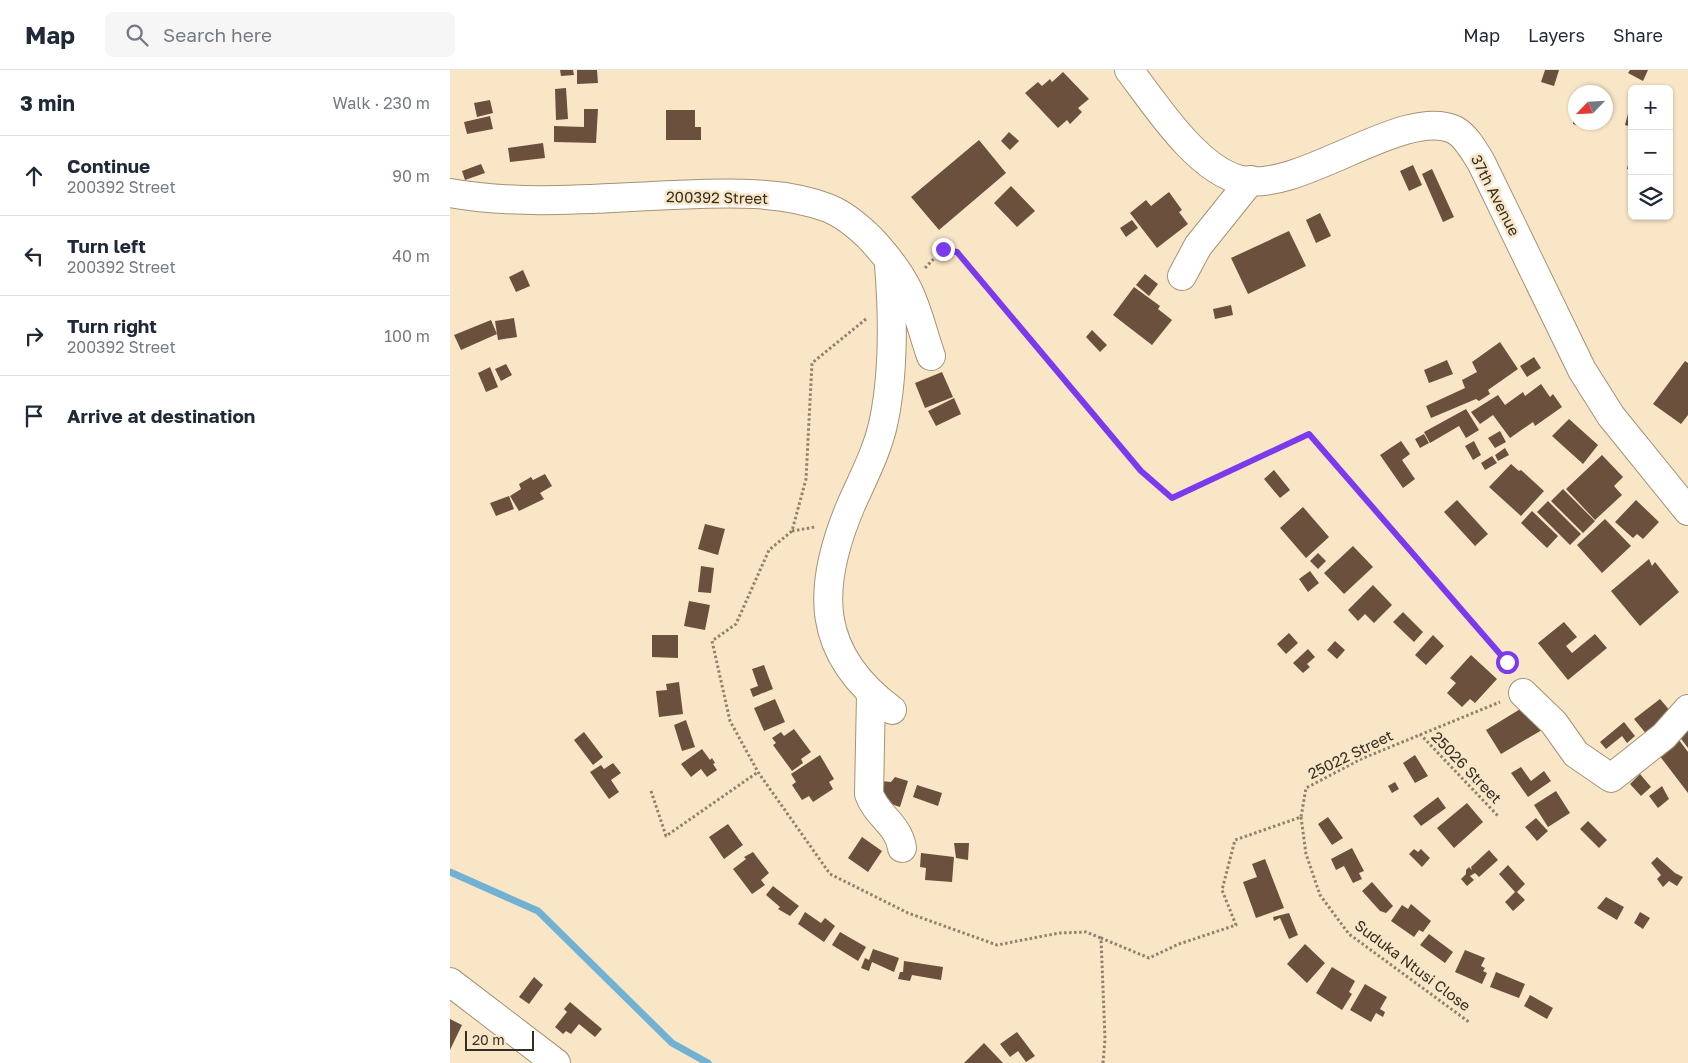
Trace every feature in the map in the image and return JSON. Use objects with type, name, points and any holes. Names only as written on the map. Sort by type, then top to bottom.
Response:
[{"type":"street","name":"37th Avenue","points":[[1129,70],[1196,152],[1219,171],[1241,180],[1267,181],[1294,174],[1411,129],[1436,126],[1455,130],[1469,142],[1481,162],[1582,370],[1611,416],[1688,511]]},
{"type":"street","points":[[1182,276],[1201,242],[1251,180]]},
{"type":"street","name":"200392 Street","points":[[450,193],[478,198],[526,199],[725,193],[769,196],[807,202],[830,209],[850,222],[871,240],[907,288],[931,356]]},
{"type":"street","points":[[889,264],[892,298],[890,356],[884,421],[870,462],[836,544],[828,592],[828,614],[835,640],[857,678],[882,702],[869,794],[876,808],[898,833],[902,848]]},
{"type":"street","points":[[1523,693],[1554,723],[1576,754],[1611,778],[1664,736],[1688,710]]},
{"type":"street","points":[[450,982],[556,1063]]},
{"type":"path","points":[[907,288],[943,249],[957,252],[1141,471],[1172,498],[1309,434],[1507,662],[1509,675],[1523,693]]},
{"type":"path","name":"25022 Street","points":[[1301,817],[1306,788],[1362,759],[1523,693]]},
{"type":"path","name":"25026 Street","points":[[1420,734],[1498,816]]},
{"type":"path","points":[[651,791],[666,836],[758,772]]},
{"type":"path","points":[[1103,1063],[1105,1039],[1101,938],[1149,958],[1179,944],[1236,926],[1222,890],[1235,840],[1301,817]]},
{"type":"path","name":"Suduka Ntusi Close","points":[[1301,817],[1306,854],[1320,895],[1349,934],[1469,1022]]},
{"type":"building","points":[[560,70],[573,70],[574,75],[561,76]]},
{"type":"building","points":[[577,70],[597,70],[598,83],[577,84]]},
{"type":"building","points":[[1545,70],[1559,70],[1554,86],[1541,82]]},
{"type":"building","points":[[1630,70],[1648,70],[1643,81],[1628,73]]},
{"type":"building","points":[[1063,72],[1089,99],[1078,108],[1082,112],[1070,124],[1067,120],[1058,128],[1025,93],[1038,82],[1042,86],[1050,79],[1052,82]]},
{"type":"building","points":[[566,88],[568,119],[556,120],[555,89]]},
{"type":"building","points":[[490,100],[493,113],[477,117],[474,103]]},
{"type":"building","points":[[584,109],[598,109],[596,143],[554,142],[554,126],[584,127]]},
{"type":"building","points":[[666,110],[695,110],[695,127],[701,127],[701,140],[666,140]]},
{"type":"building","points":[[1628,114],[1628,126],[1625,125]]},
{"type":"building","points":[[490,116],[493,129],[467,134],[464,122]]},
{"type":"building","points":[[1009,132],[1019,141],[1010,150],[1001,141]]},
{"type":"building","points":[[979,140],[1006,173],[939,230],[911,197]]},
{"type":"building","points":[[543,143],[545,158],[510,162],[508,148]]},
{"type":"building","points":[[481,164],[485,173],[465,180],[462,171]]},
{"type":"building","points":[[1413,165],[1422,185],[1409,191],[1400,171]]},
{"type":"building","points":[[1432,169],[1454,217],[1443,222],[1422,174]]},
{"type":"building","points":[[1011,186],[1035,211],[1017,227],[994,203]]},
{"type":"building","points":[[1169,192],[1182,210],[1179,212],[1188,224],[1157,248],[1130,213],[1146,200],[1151,206]]},
{"type":"building","points":[[1320,213],[1331,236],[1316,243],[1306,220]]},
{"type":"building","points":[[1132,220],[1138,228],[1126,237],[1120,228]]},
{"type":"building","points":[[1289,231],[1306,266],[1248,294],[1231,258]]},
{"type":"building","points":[[523,270],[530,286],[516,292],[509,277]]},
{"type":"building","points":[[1145,274],[1158,284],[1149,296],[1136,285]]},
{"type":"building","points":[[1134,287],[1160,306],[1158,309],[1172,320],[1152,345],[1113,315]]},
{"type":"building","points":[[1231,305],[1233,315],[1215,319],[1213,309]]},
{"type":"building","points":[[514,318],[517,337],[498,340],[495,321]]},
{"type":"building","points":[[491,320],[497,334],[461,350],[454,335]]},
{"type":"building","points":[[1092,330],[1107,345],[1100,352],[1086,337]]},
{"type":"building","points":[[1500,342],[1518,369],[1488,390],[1490,394],[1479,401],[1476,399],[1431,418],[1426,406],[1465,388],[1462,380],[1477,372],[1472,362]]},
{"type":"building","points":[[1534,357],[1541,368],[1527,377],[1520,366]]},
{"type":"building","points":[[1447,360],[1453,374],[1429,383],[1424,370]]},
{"type":"building","points":[[1685,361],[1688,363],[1688,415],[1681,424],[1653,404]]},
{"type":"building","points":[[506,364],[512,375],[501,381],[495,369]]},
{"type":"building","points":[[490,367],[498,387],[486,392],[478,373]]},
{"type":"building","points":[[942,372],[953,397],[925,408],[915,383]]},
{"type":"building","points":[[1541,384],[1550,397],[1553,394],[1562,407],[1535,426],[1533,422],[1510,438],[1493,415],[1480,424],[1471,412],[1498,395],[1505,405],[1523,392],[1525,396]]},
{"type":"building","points":[[954,398],[961,414],[936,426],[928,411]]},
{"type":"building","points":[[1466,409],[1479,430],[1466,438],[1459,426],[1430,443],[1424,432]]},
{"type":"building","points":[[1569,419],[1598,445],[1583,464],[1552,436]]},
{"type":"building","points":[[1500,431],[1506,442],[1495,448],[1488,438]]},
{"type":"building","points":[[1424,434],[1429,443],[1420,448],[1415,439]]},
{"type":"building","points":[[1401,441],[1410,454],[1402,460],[1415,479],[1403,488],[1380,455]]},
{"type":"building","points":[[1474,441],[1481,455],[1473,460],[1465,446]]},
{"type":"building","points":[[1505,448],[1509,455],[1498,461],[1495,455]]},
{"type":"building","points":[[1602,455],[1623,477],[1614,486],[1622,495],[1595,520],[1566,489]]},
{"type":"building","points":[[1492,456],[1497,463],[1485,470],[1481,463]]},
{"type":"building","points":[[1511,464],[1519,471],[1521,470],[1544,491],[1521,516],[1489,487]]},
{"type":"building","points":[[1274,470],[1290,490],[1280,498],[1264,479]]},
{"type":"building","points":[[545,474],[552,486],[540,493],[544,499],[519,511],[510,496],[521,489],[519,484],[531,477],[533,480]]},
{"type":"building","points":[[1563,489],[1595,521],[1583,533],[1551,501]]},
{"type":"building","points":[[509,496],[514,509],[496,516],[490,503]]},
{"type":"building","points":[[1457,500],[1488,534],[1475,546],[1444,512]]},
{"type":"building","points":[[1636,500],[1659,522],[1643,539],[1637,534],[1633,538],[1615,522]]},
{"type":"building","points":[[1548,501],[1581,534],[1570,545],[1537,512]]},
{"type":"building","points":[[1303,507],[1329,537],[1306,558],[1280,528]]},
{"type":"building","points":[[1532,511],[1558,536],[1547,548],[1521,523]]},
{"type":"building","points":[[1605,519],[1631,546],[1602,573],[1577,545]]},
{"type":"building","points":[[705,524],[725,529],[718,555],[698,549]]},
{"type":"building","points":[[1353,546],[1373,567],[1344,594],[1324,573]]},
{"type":"building","points":[[1318,553],[1326,561],[1318,569],[1310,561]]},
{"type":"building","points":[[1649,559],[1652,566],[1655,562],[1679,592],[1640,626],[1611,591]]},
{"type":"building","points":[[701,566],[714,568],[711,593],[698,592]]},
{"type":"building","points":[[1310,571],[1319,583],[1308,592],[1299,579]]},
{"type":"building","points":[[1373,585],[1392,605],[1374,623],[1365,614],[1358,621],[1348,610]]},
{"type":"building","points":[[689,601],[710,605],[705,630],[684,626]]},
{"type":"building","points":[[1403,612],[1423,632],[1414,642],[1393,622]]},
{"type":"building","points":[[1564,622],[1577,637],[1566,646],[1572,653],[1595,634],[1607,648],[1568,680],[1538,643]]},
{"type":"building","points":[[1289,633],[1298,643],[1286,654],[1277,644]]},
{"type":"building","points":[[652,635],[678,635],[678,658],[652,657]]},
{"type":"building","points":[[1433,635],[1444,646],[1426,665],[1415,655]]},
{"type":"building","points":[[1335,641],[1345,650],[1337,659],[1327,650]]},
{"type":"building","points":[[1308,649],[1315,657],[1307,664],[1310,667],[1303,673],[1293,663]]},
{"type":"building","points":[[1471,655],[1497,679],[1475,703],[1470,699],[1462,707],[1447,693],[1456,683],[1450,678]]},
{"type":"building","points":[[764,665],[773,689],[753,697],[750,689],[758,686],[752,669]]},
{"type":"building","points":[[679,682],[683,714],[659,717],[656,691],[667,690],[666,684]]},
{"type":"building","points":[[775,699],[785,722],[764,731],[754,708]]},
{"type":"building","points":[[1660,699],[1671,712],[1648,736],[1634,719]]},
{"type":"building","points":[[1527,705],[1542,730],[1501,754],[1486,730]]},
{"type":"building","points":[[686,720],[695,747],[682,751],[674,725]]},
{"type":"building","points":[[1624,722],[1635,736],[1627,743],[1622,736],[1606,749],[1600,742]]},
{"type":"building","points":[[794,729],[811,752],[801,759],[803,763],[792,771],[773,745],[776,743],[772,738],[781,732],[784,736]]},
{"type":"building","points":[[1688,729],[1688,748],[1679,736]]},
{"type":"building","points":[[584,732],[603,757],[593,765],[574,740]]},
{"type":"building","points":[[1679,740],[1688,752],[1688,793],[1659,755]]},
{"type":"building","points":[[702,749],[710,760],[712,758],[717,770],[707,777],[701,769],[691,777],[681,764]]},
{"type":"building","points":[[820,755],[834,779],[829,782],[833,789],[813,802],[809,796],[802,800],[792,785],[796,782],[791,774]]},
{"type":"building","points":[[1415,755],[1428,776],[1415,783],[1403,763]]},
{"type":"building","points":[[613,763],[621,773],[611,780],[619,792],[609,799],[590,772],[601,765],[604,769]]},
{"type":"building","points":[[1521,767],[1531,781],[1544,771],[1551,781],[1528,797],[1511,773]]},
{"type":"building","points":[[1640,774],[1651,787],[1641,796],[1630,784]]},
{"type":"building","points":[[895,777],[908,781],[900,807],[879,800],[881,781],[891,782]]},
{"type":"building","points":[[1395,782],[1399,789],[1392,793],[1388,786]]},
{"type":"building","points":[[917,785],[942,793],[938,806],[913,797]]},
{"type":"building","points":[[1662,786],[1669,799],[1658,808],[1649,796]]},
{"type":"building","points":[[1556,791],[1570,813],[1548,827],[1534,805]]},
{"type":"building","points":[[1438,797],[1446,808],[1421,826],[1413,816]]},
{"type":"building","points":[[1467,803],[1483,822],[1454,848],[1437,828]]},
{"type":"building","points":[[1328,817],[1343,838],[1332,845],[1318,824]]},
{"type":"building","points":[[1536,818],[1548,831],[1537,841],[1525,827]]},
{"type":"building","points":[[1588,821],[1607,840],[1599,848],[1580,829]]},
{"type":"building","points":[[728,824],[743,845],[724,859],[709,837]]},
{"type":"building","points":[[862,837],[882,851],[868,872],[848,858]]},
{"type":"building","points":[[954,843],[969,843],[968,860],[956,858]]},
{"type":"building","points":[[1352,848],[1364,871],[1359,873],[1362,879],[1353,883],[1344,866],[1336,870],[1331,859]]},
{"type":"building","points":[[1414,849],[1418,852],[1421,849],[1430,858],[1422,867],[1409,854]]},
{"type":"building","points":[[1489,850],[1498,860],[1479,877],[1475,873],[1470,876],[1474,880],[1467,886],[1461,879],[1466,874],[1466,870],[1469,867],[1472,870],[1471,867]]},
{"type":"building","points":[[753,852],[769,873],[761,880],[765,885],[752,894],[733,869],[746,859],[744,857]]},
{"type":"building","points":[[921,853],[954,857],[952,882],[925,880],[926,868],[920,867]]},
{"type":"building","points":[[1657,857],[1675,873],[1683,877],[1677,886],[1669,881],[1663,887],[1657,879],[1661,875],[1651,863]]},
{"type":"building","points":[[1265,859],[1284,908],[1256,918],[1243,882],[1257,877],[1252,864]]},
{"type":"building","points":[[1508,865],[1525,884],[1517,892],[1525,900],[1513,911],[1505,902],[1515,892],[1499,874]]},
{"type":"building","points":[[1372,882],[1393,906],[1386,913],[1380,911],[1362,891]]},
{"type":"building","points":[[773,886],[799,906],[790,916],[778,909],[780,907],[766,895]]},
{"type":"building","points":[[1606,897],[1624,907],[1617,920],[1597,908]]},
{"type":"building","points":[[1411,904],[1431,921],[1423,932],[1419,930],[1414,937],[1391,921],[1402,905],[1408,909]]},
{"type":"building","points":[[805,912],[821,923],[825,918],[835,926],[824,942],[798,924]]},
{"type":"building","points":[[1640,912],[1650,918],[1643,929],[1634,923]]},
{"type":"building","points":[[1289,913],[1298,935],[1289,939],[1280,918],[1274,921],[1273,917]]},
{"type":"building","points":[[840,932],[866,947],[858,961],[832,945]]},
{"type":"building","points":[[1429,934],[1453,952],[1445,963],[1420,945]]},
{"type":"building","points":[[1305,944],[1325,963],[1307,983],[1287,964]]},
{"type":"building","points":[[873,949],[899,958],[894,972],[872,962],[869,971],[861,968],[865,958],[869,960]]},
{"type":"building","points":[[1465,950],[1485,958],[1481,966],[1485,968],[1483,971],[1487,973],[1482,984],[1455,972]]},
{"type":"building","points":[[904,961],[943,967],[941,980],[912,975],[910,981],[898,979],[900,972],[903,972]]},
{"type":"building","points":[[1332,967],[1355,981],[1349,992],[1352,994],[1342,1010],[1316,993]]},
{"type":"building","points":[[1496,972],[1525,984],[1519,998],[1490,987]]},
{"type":"building","points":[[534,977],[543,985],[529,1004],[519,997]]},
{"type":"building","points":[[1365,984],[1387,997],[1380,1009],[1385,1012],[1383,1017],[1376,1013],[1371,1022],[1350,1010]]},
{"type":"building","points":[[1530,995],[1553,1008],[1547,1019],[1524,1006]]},
{"type":"building","points":[[570,1002],[602,1029],[595,1037],[579,1024],[571,1034],[566,1031],[563,1034],[555,1027],[567,1012],[564,1009]]},
{"type":"building","points":[[450,1019],[462,1025],[450,1050]]},
{"type":"building","points":[[1017,1032],[1035,1056],[1026,1062],[1018,1051],[1010,1057],[1000,1044]]},
{"type":"building","points":[[984,1043],[1003,1063],[964,1063]]},
{"type":"waterway","points":[[450,872],[538,911],[672,1043],[708,1063]]},
{"type":"route","points":[[943,249],[957,252],[1141,471],[1172,498],[1309,434],[1507,662]]}]
